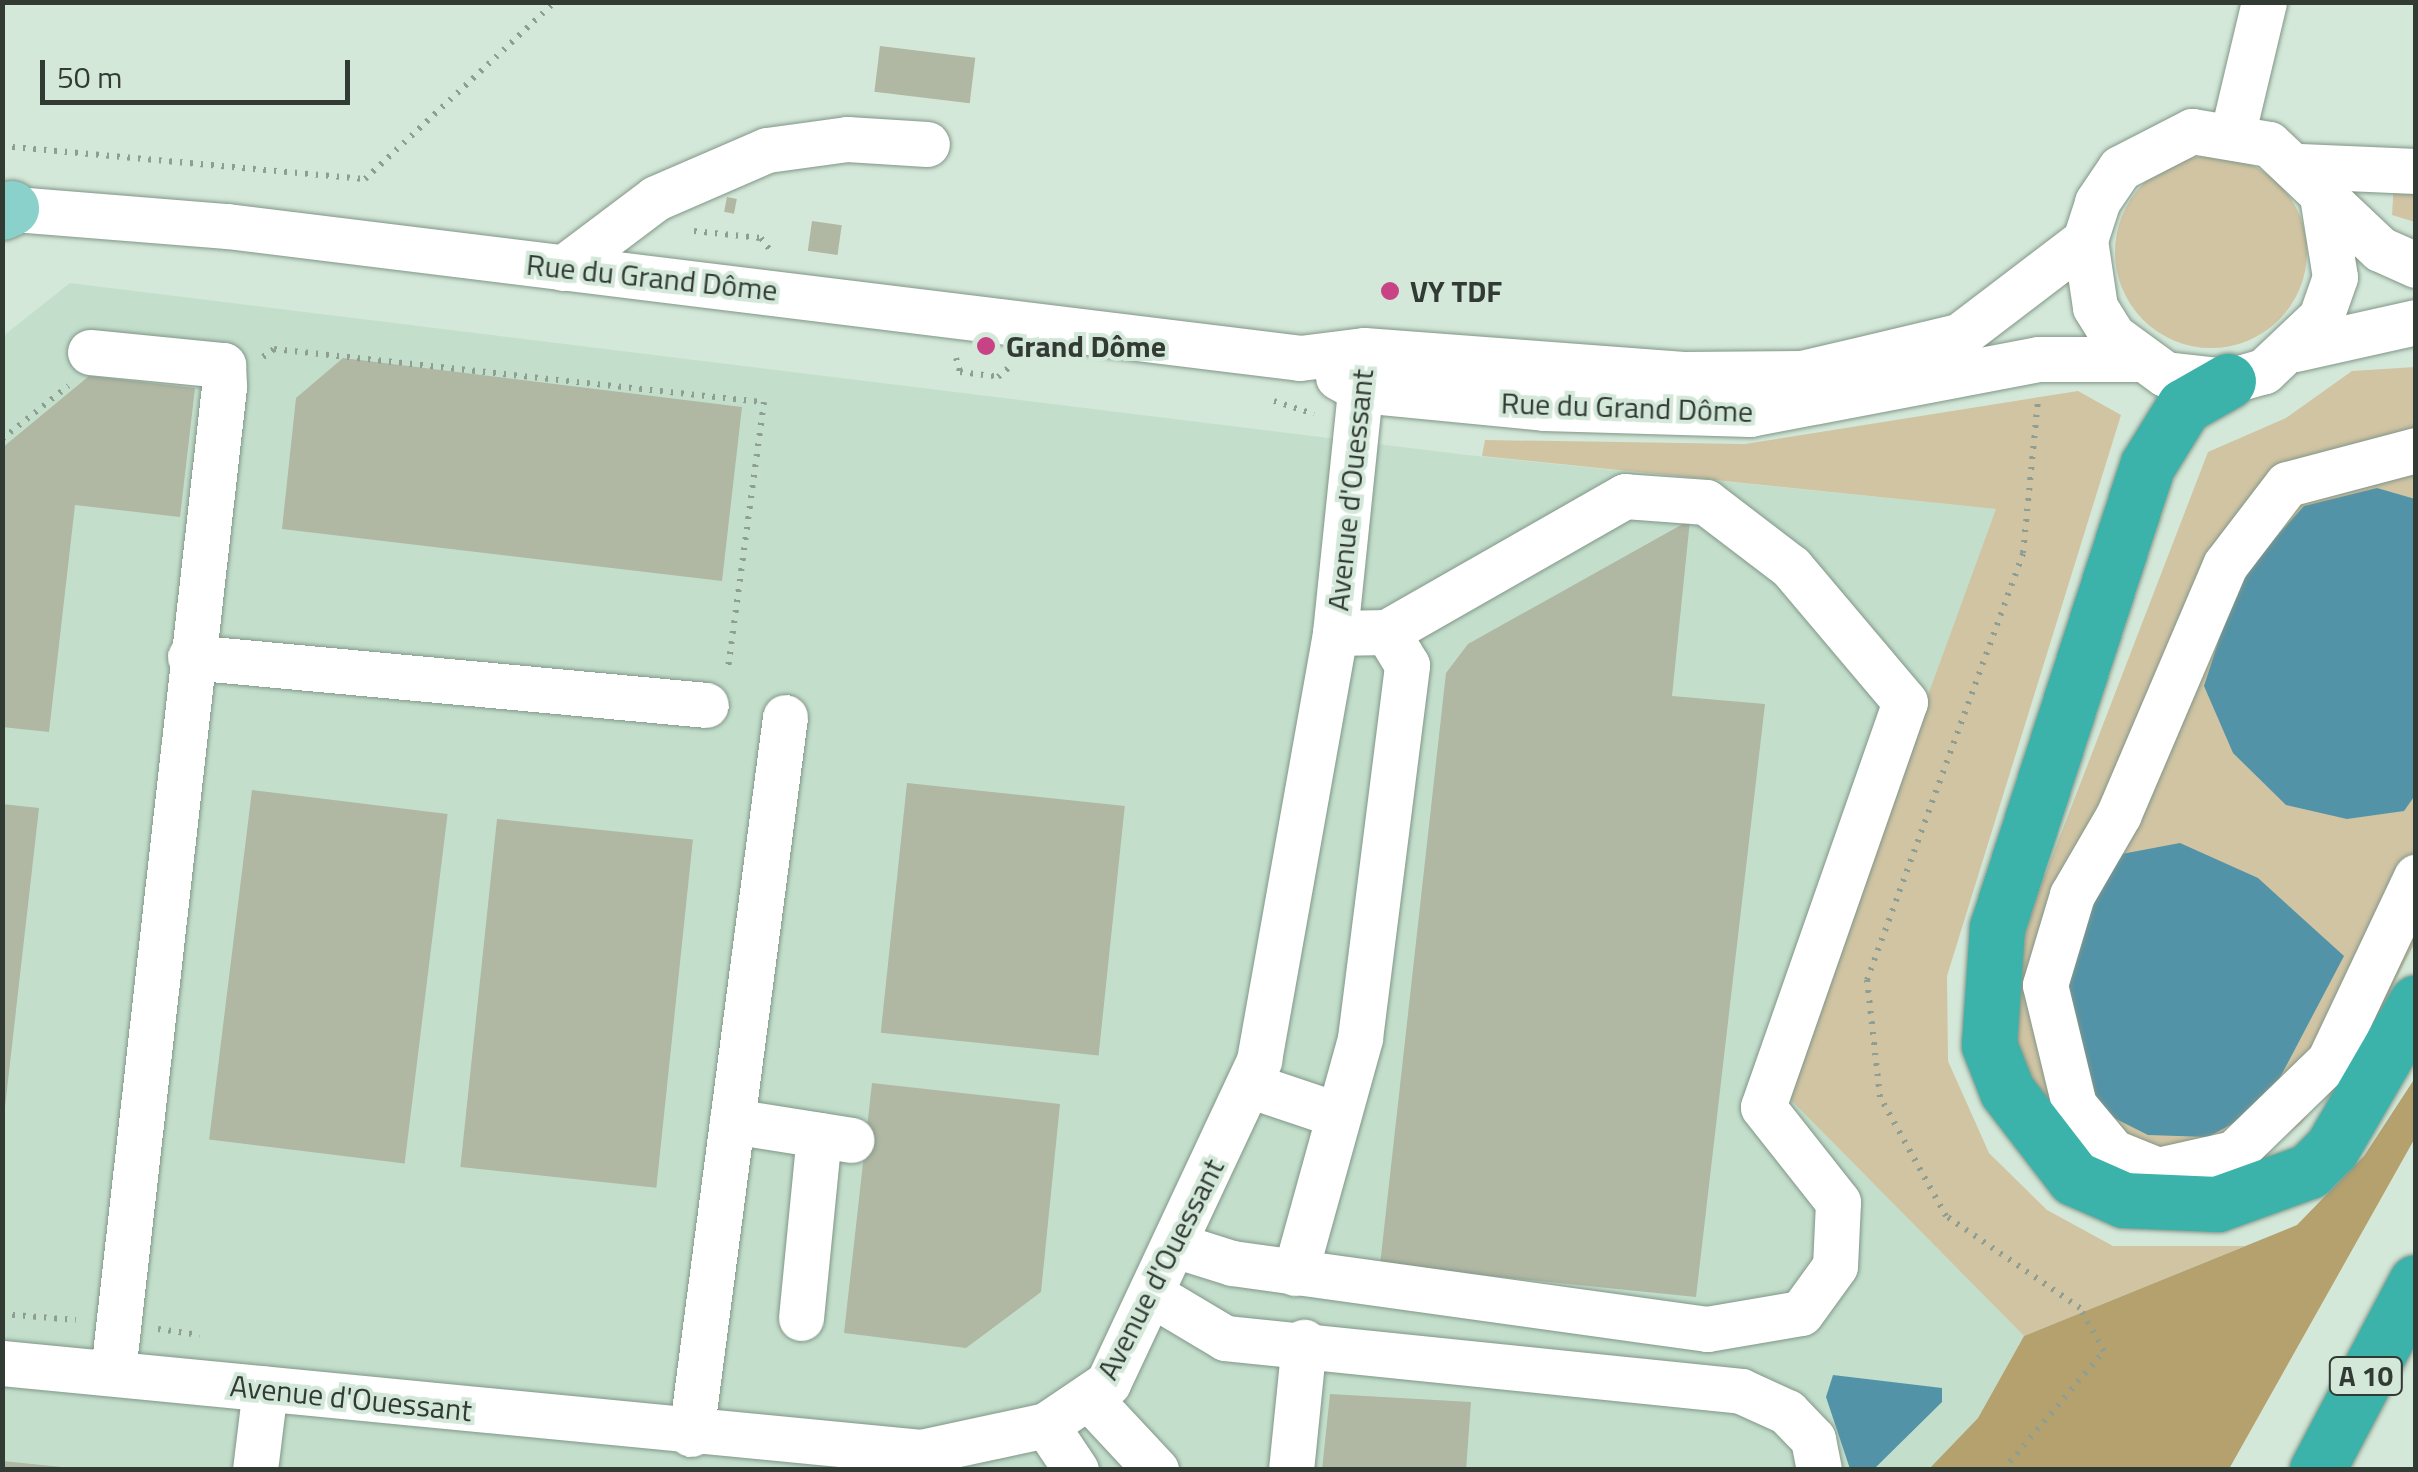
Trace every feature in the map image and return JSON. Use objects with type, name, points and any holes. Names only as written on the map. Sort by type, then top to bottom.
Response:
[{"type":"highway","points":[[2228,381],[2184,406],[2147,466],[1998,927],[1989,1045],[2007,1091],[2074,1178],[2124,1200],[2217,1204],[2309,1171],[2332,1148],[2416,1003]]},
{"type":"highway","name":"A 10","points":[[2317,1470],[2416,1282]]},
{"type":"street","points":[[2233,132],[2244,57],[2264,2]]},
{"type":"street","points":[[2416,265],[2380,249],[2311,181],[2233,132],[2192,131],[2120,168],[2085,240],[2094,307],[2137,359],[2196,382],[2228,381],[2296,349],[2416,322]]},
{"type":"street","points":[[562,268],[656,198],[767,150],[846,138],[928,144]]},
{"type":"street","points":[[2311,181],[2416,171]]},
{"type":"street","points":[[2296,349],[2335,278],[2336,236],[2311,181]]},
{"type":"street","name":"Rue du Grand Dôme","points":[[5,209],[562,268],[1750,414],[2038,359],[2137,359]]},
{"type":"street","name":"Rue du Grand Dôme","points":[[1362,368],[1546,366],[1802,374],[1896,355],[1959,336],[2085,240]]},
{"type":"street","points":[[81,367],[223,365],[224,387],[190,656],[113,1372]]},
{"type":"street","name":"Avenue d'Ouessant","points":[[2,1363],[691,1434],[795,1458],[921,1452],[1046,1425],[1108,1383],[1178,1246],[1248,1084],[1335,633],[1362,368]]},
{"type":"street","points":[[2416,450],[2287,484],[2225,566],[2119,814],[2072,896],[2046,984],[2074,1105],[2114,1152],[2158,1170],[2234,1152],[2329,1062],[2416,878]]},
{"type":"street","points":[[1178,1246],[1294,1272],[1707,1329],[1801,1313],[1835,1266],[1838,1202],[1763,1107],[1905,702],[1791,566],[1706,502],[1626,496],[1387,632],[1335,633]]},
{"type":"street","points":[[1294,1272],[1360,1038],[1407,665],[1387,632]]},
{"type":"street","points":[[190,656],[716,697]]},
{"type":"street","points":[[691,1434],[785,717]]},
{"type":"street","points":[[1248,1084],[1338,1116]]},
{"type":"street","points":[[732,1121],[835,1137],[801,1318]]},
{"type":"street","points":[[1153,1295],[1226,1338],[1304,1342],[1740,1392],[1787,1412],[1813,1439],[1819,1470]]},
{"type":"street","points":[[1292,1470],[1304,1342]]},
{"type":"street","points":[[255,1470],[265,1389]]},
{"type":"street","points":[[1088,1396],[1156,1470]]},
{"type":"street","points":[[1046,1425],[1076,1470]]},
{"type":"path","points":[[2,146],[365,179],[555,2]]},
{"type":"path","points":[[678,229],[762,238],[783,270]]},
{"type":"path","points":[[224,387],[274,349],[764,402],[716,697]]},
{"type":"path","points":[[2,438],[81,367]]},
{"type":"shaded area","points":[[2211,156],[2248,163],[2279,184],[2300,215],[2307,252],[2300,289],[2279,320],[2248,341],[2211,348],[2174,341],[2143,320],[2122,289],[2115,252],[2122,215],[2143,184],[2174,163]]},
{"type":"shaded area","points":[[2394,182],[2415,191],[2415,222],[2392,215]]},
{"type":"shaded area","points":[[70,283],[1467,455],[1997,509],[1783,1092],[2024,1336],[1978,1418],[1929,1469],[3,1470],[3,336]]},
{"type":"shaded area","points":[[2415,367],[2415,942],[2371,1027],[2301,1124],[2226,1176],[2031,1100],[2008,1036],[2017,948],[2208,452],[2286,418],[2352,371]]},
{"type":"shaded area","points":[[2078,391],[2121,415],[1947,976],[1948,1061],[1989,1153],[2047,1210],[2113,1246],[2245,1246],[2024,1336],[1783,1092],[1996,509],[1482,456],[1485,440],[1745,444]]},
{"type":"shaded area","points":[[2415,1078],[2415,1138],[2229,1469],[1929,1469],[1978,1418],[2024,1336],[2297,1225],[2364,1156]]},
{"type":"water","points":[[2377,488],[2415,499],[2416,794],[2404,811],[2347,819],[2286,805],[2233,753],[2204,686],[2239,578],[2304,506]]},
{"type":"water","points":[[2180,843],[2258,878],[2344,956],[2265,1106],[2208,1137],[2148,1135],[2098,1110],[2061,974],[2111,856]]},
{"type":"water","points":[[1833,1375],[1942,1388],[1942,1402],[1874,1469],[1850,1469],[1826,1397]]},
{"type":"building","points":[[880,46],[975,58],[970,103],[874,92]]},
{"type":"building","points":[[727,197],[737,199],[734,214],[724,212]]},
{"type":"building","points":[[812,221],[842,225],[838,255],[808,251]]},
{"type":"building","name":"VY TDF","points":[[1380,283],[1401,285],[1400,299],[1379,297]]},
{"type":"building","points":[[343,358],[742,407],[722,581],[282,529],[296,398]]},
{"type":"building","points":[[89,376],[195,388],[180,517],[75,505],[49,732],[2,727],[2,448]]},
{"type":"building","points":[[1690,520],[1672,696],[1765,704],[1696,1297],[1380,1265],[1446,673],[1468,644]]},
{"type":"building","points":[[907,783],[1125,806],[1099,1056],[881,1033]]},
{"type":"building","points":[[252,790],[448,814],[405,1163],[209,1139]]},
{"type":"building","points":[[2,804],[39,808],[5,1107],[2,1107]]},
{"type":"building","points":[[497,819],[693,840],[656,1188],[460,1167]]},
{"type":"building","points":[[872,1083],[1060,1104],[1041,1292],[966,1348],[844,1333]]},
{"type":"building","points":[[1330,1394],[1471,1402],[1466,1470],[1322,1470]]},
{"type":"building","points":[[2,1461],[62,1467],[2,1470]]},
{"type":"place","name":"VY TDF","points":[[1390,291]]},
{"type":"place","name":"Grand Dôme","points":[[986,346]]}]
